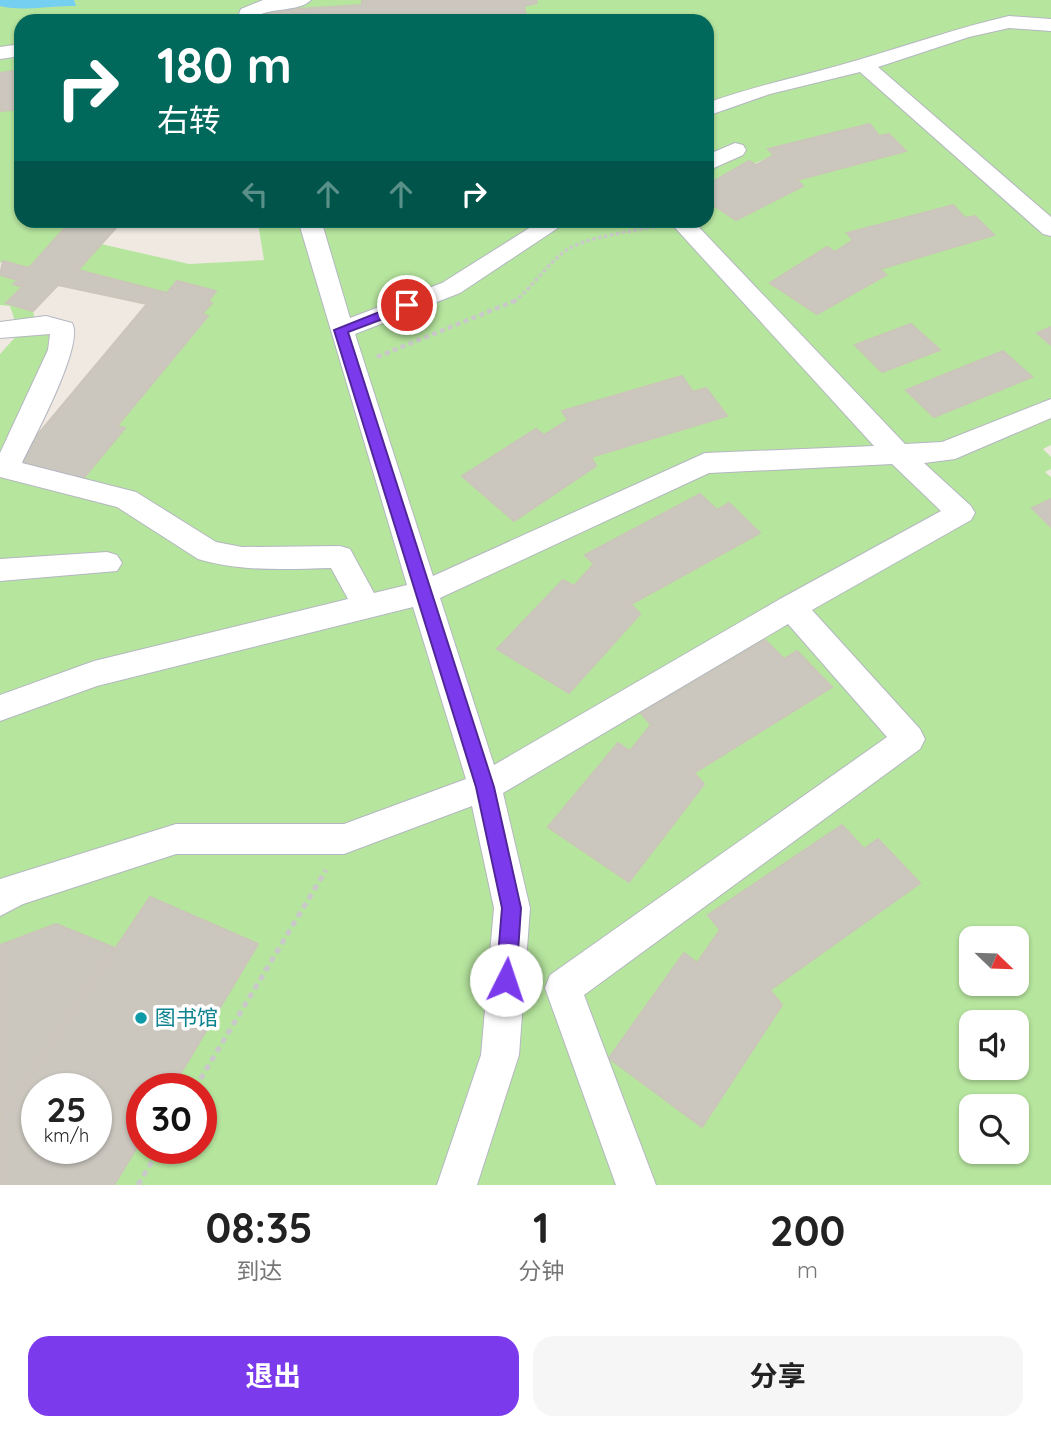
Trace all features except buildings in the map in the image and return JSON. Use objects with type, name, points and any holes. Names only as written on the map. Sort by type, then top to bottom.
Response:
[{"type":"street","points":[[248,14],[261,6],[301,0]]},
{"type":"street","points":[[714,108],[763,90],[864,65],[964,33],[1009,22],[1051,25]]},
{"type":"street","points":[[864,65],[1051,229]]},
{"type":"street","points":[[714,160],[735,150]]},
{"type":"street","points":[[311,228],[352,366],[426,592],[485,787],[512,908],[500,1055],[457,1185]]},
{"type":"street","points":[[341,330],[451,288],[546,228]]},
{"type":"street","points":[[0,900],[12,891],[176,839],[344,839],[485,787],[791,607],[961,513],[898,454],[686,228]]},
{"type":"street","points":[[0,330],[46,324],[63,330],[61,350],[3,474],[126,499],[208,551],[242,558],[340,557],[367,607]]},
{"type":"street","points":[[0,708],[94,674],[426,592],[705,463],[945,452],[1051,408]]},
{"type":"street","points":[[0,570],[107,564]]},
{"type":"street","points":[[636,1185],[563,988],[909,740],[791,607]]},
{"type":"path","points":[[352,366],[487,316],[514,302],[536,284],[561,253],[590,241],[648,228]]},
{"type":"path","points":[[204,1073],[344,839]]},
{"type":"path","points":[[138,1185],[150,1164]]},
{"type":"green space","points":[[0,0],[362,0],[362,5],[266,10],[266,14],[14,14],[14,71],[0,73]]},
{"type":"green space","points":[[536,0],[1051,0],[1051,327],[1037,333],[1051,345],[1051,445],[1043,449],[1051,457],[1051,469],[1045,472],[1051,477],[1051,499],[1032,508],[1051,527],[1051,1185],[114,1185],[127,1164],[217,1164],[217,1073],[181,1073],[258,944],[150,897],[115,948],[56,924],[0,945],[0,354],[19,333],[10,306],[0,305],[0,275],[18,280],[13,284],[22,287],[7,304],[33,311],[36,325],[63,329],[6,469],[81,481],[125,428],[117,426],[208,317],[202,314],[212,304],[208,302],[216,291],[177,281],[167,293],[78,270],[101,244],[189,264],[264,260],[259,228],[714,228],[714,206],[736,220],[802,186],[797,180],[905,151],[890,134],[879,136],[870,124],[769,149],[774,155],[714,182],[714,14],[526,14],[524,6]],"holes":[[[953,205],[965,218],[975,216],[993,235],[880,269],[886,276],[817,314],[771,283],[827,247],[835,252],[853,240],[848,233]],[[911,324],[939,351],[882,372],[855,345]],[[1003,351],[1031,377],[934,417],[907,391]],[[681,376],[693,392],[706,388],[726,416],[591,457],[596,466],[514,520],[462,476],[536,429],[544,435],[568,420],[563,411]],[[700,494],[717,510],[759,533],[631,604],[640,614],[569,693],[498,649],[574,586],[594,564],[586,554]],[[764,640],[784,659],[797,651],[832,687],[694,773],[704,785],[629,881],[548,827],[618,744],[630,751],[651,725],[642,712]],[[842,825],[864,849],[879,839],[920,883],[770,990],[782,1005],[702,1127],[609,1058],[684,954],[697,963],[720,930],[708,915]]]},
{"type":"green space","points":[[14,110],[14,228],[66,228],[29,268],[3,261],[0,263],[0,111]]},
{"type":"water","points":[[0,0],[74,0],[76,6],[9,8],[0,6]]},
{"type":"place","name":"图书馆","points":[[141,1018]]},
{"type":"route","points":[[407,305],[341,330],[426,592],[485,787],[512,908],[506,980]]}]
